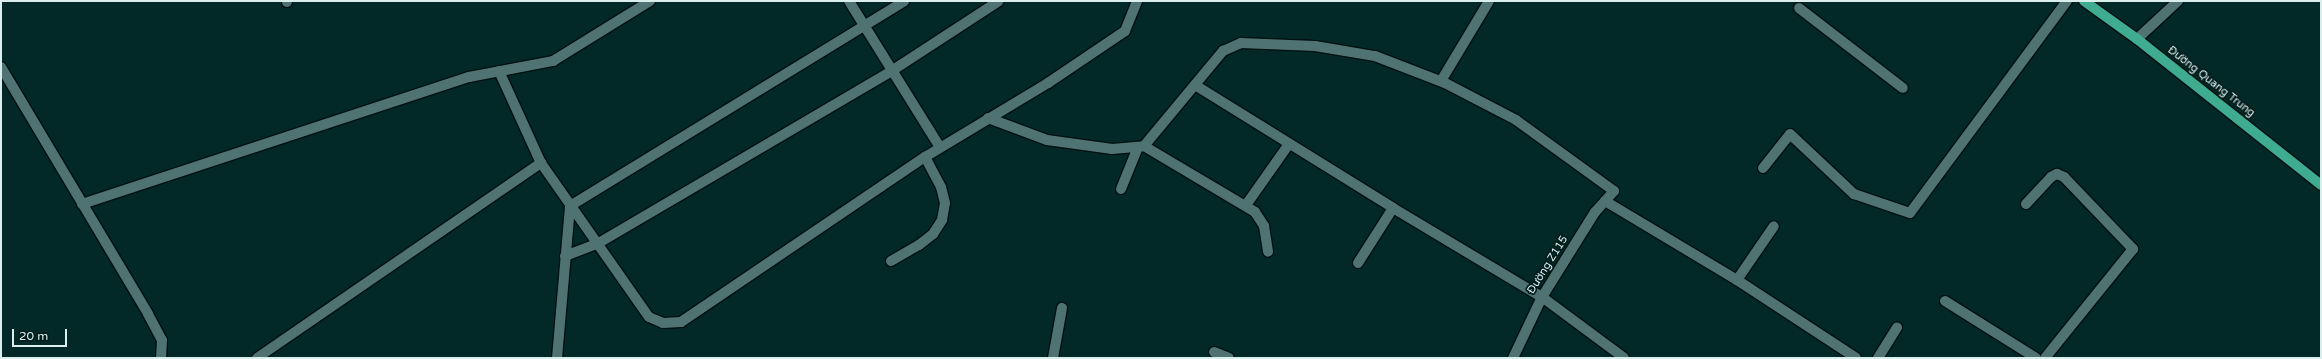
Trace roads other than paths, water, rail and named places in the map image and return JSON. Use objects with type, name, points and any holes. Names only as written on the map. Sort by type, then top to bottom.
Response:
[{"type":"main road","name":"Đường Quang Trung","points":[[2084,1],[2137,39],[2321,185]]},
{"type":"street","points":[[82,204],[469,76],[552,61],[650,1]]},
{"type":"street","points":[[849,1],[940,147]]},
{"type":"street","points":[[570,206],[864,27],[904,1]]},
{"type":"street","points":[[565,256],[597,244],[892,70],[1000,1]]},
{"type":"street","points":[[499,71],[541,163],[649,317],[663,323],[681,322],[940,147],[1048,83],[1125,31],[1137,1]]},
{"type":"street","points":[[1121,190],[1141,147],[1223,51],[1242,43],[1315,46],[1375,56],[1441,81],[1489,1]]},
{"type":"street","points":[[1763,168],[1790,134],[1854,194],[1910,213],[2067,1]]},
{"type":"street","points":[[2137,39],[2178,1]]},
{"type":"street","points":[[1799,8],[1903,88]]},
{"type":"street","points":[[1,67],[155,327],[163,345],[161,358]]},
{"type":"street","name":"Đường Z115","points":[[1441,81],[1516,120],[1614,191],[1605,201],[1542,297],[1513,358]]},
{"type":"street","points":[[1196,84],[1289,144],[1542,297],[1624,358]]},
{"type":"street","points":[[988,118],[1047,140],[1112,149],[1141,147],[1246,205],[1255,212],[1264,226],[1268,252]]},
{"type":"street","points":[[1246,205],[1289,144]]},
{"type":"street","points":[[891,260],[919,245],[933,234],[942,220],[945,203],[941,187],[925,157]]},
{"type":"street","points":[[257,358],[541,163]]},
{"type":"street","points":[[2026,204],[2051,177],[2057,174],[2064,177],[2133,249],[2045,358]]},
{"type":"street","points":[[1605,201],[1737,280],[1856,358]]},
{"type":"street","points":[[558,358],[570,206]]},
{"type":"street","points":[[1358,263],[1393,208]]},
{"type":"street","points":[[1737,280],[1774,226]]},
{"type":"street","points":[[1945,301],[2036,358]]},
{"type":"street","points":[[1053,358],[1062,308]]},
{"type":"street","points":[[1878,358],[1898,327]]},
{"type":"street","points":[[1214,352],[1229,358]]}]
